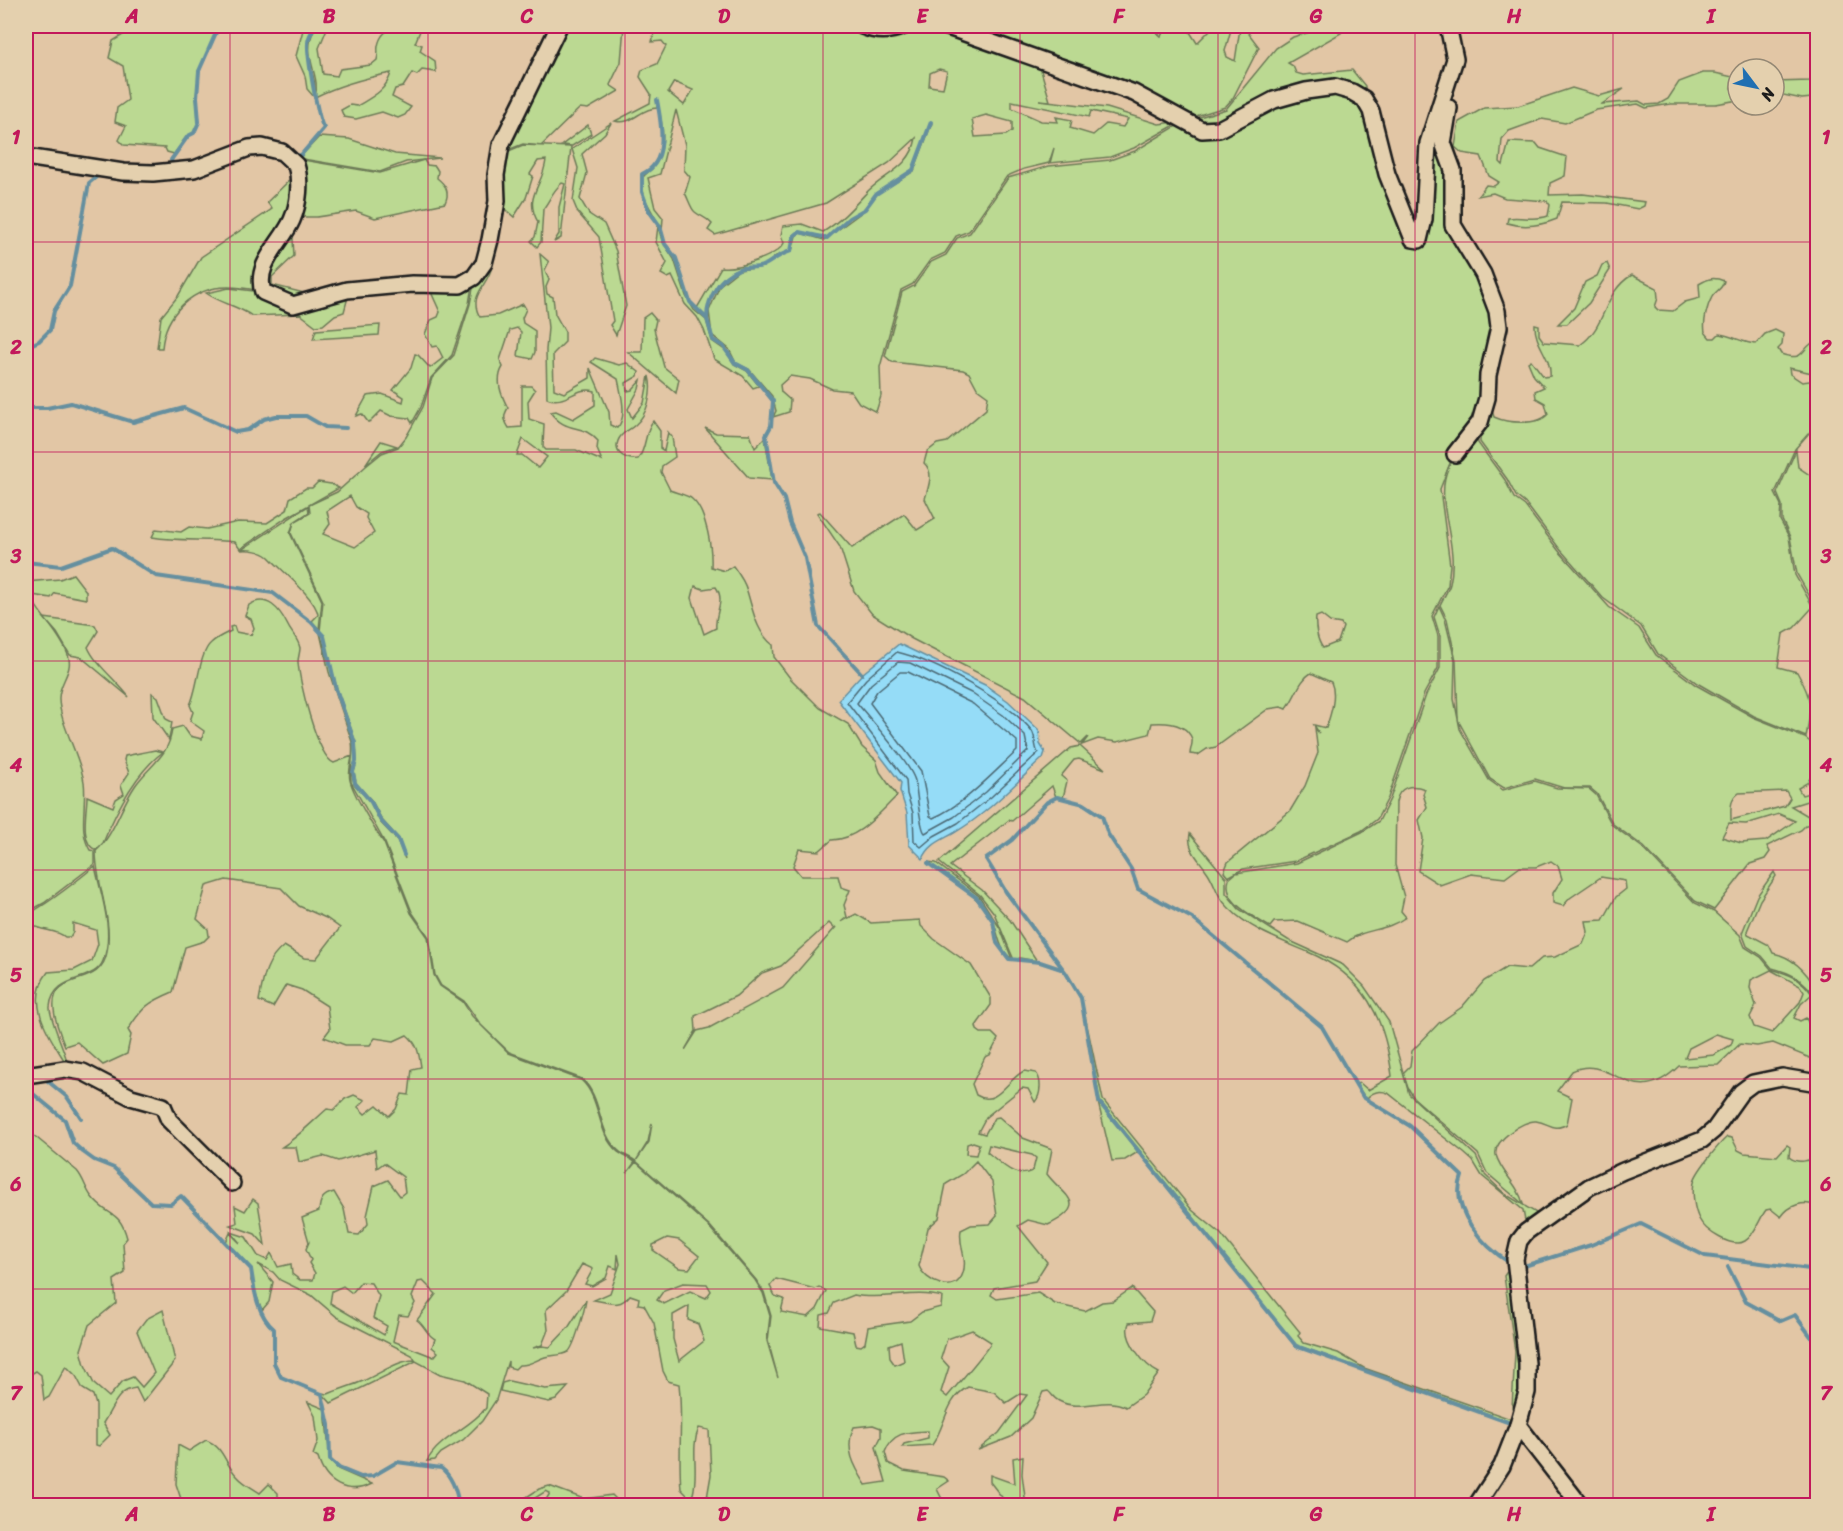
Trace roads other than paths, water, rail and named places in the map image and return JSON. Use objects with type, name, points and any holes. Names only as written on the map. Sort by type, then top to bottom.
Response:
[{"type":"street","points":[[26,158],[123,172],[153,172],[194,169],[249,148],[274,149],[282,152],[296,165],[297,200],[291,222],[266,263],[261,277],[263,292],[293,305],[356,289],[412,284],[460,285],[474,277],[484,263],[497,201],[496,175],[501,145],[559,26]]},
{"type":"street","points":[[862,26],[872,30],[891,32],[904,26]]},
{"type":"street","points":[[945,26],[1134,93],[1202,130],[1219,129],[1274,100],[1306,91],[1335,87],[1352,93],[1364,99],[1371,111],[1395,198],[1413,239],[1419,240],[1424,219],[1428,143],[1455,59]]},
{"type":"street","points":[[1448,26],[1457,83],[1444,126],[1443,143],[1454,180],[1451,216],[1455,231],[1483,274],[1497,311],[1498,327],[1480,422],[1455,454]]},
{"type":"street","points":[[26,1074],[65,1069],[83,1072],[131,1096],[163,1106],[169,1120],[232,1183]]},
{"type":"street","points":[[1476,1506],[1502,1466],[1518,1425],[1527,1392],[1527,1363],[1515,1259],[1519,1241],[1526,1232],[1569,1200],[1607,1178],[1702,1140],[1714,1130],[1741,1092],[1753,1083],[1782,1077],[1818,1083]]},
{"type":"street","points":[[1518,1425],[1581,1506]]},
{"type":"water","points":[[899,644],[985,685],[1008,701],[1039,730],[1040,744],[1045,752],[1043,758],[1000,798],[978,817],[932,846],[923,859],[909,845],[907,813],[900,791],[901,783],[838,700],[862,674]]},
{"type":"waterway","points":[[173,165],[171,160],[188,136],[194,133],[199,122],[197,97],[199,71],[219,26]]},
{"type":"waterway","points":[[292,156],[301,155],[324,128],[316,101],[308,50],[310,34],[315,26]]},
{"type":"waterway","points":[[657,100],[662,141],[657,161],[642,174],[642,192],[649,211],[660,226],[665,244],[676,258],[690,302],[707,319],[713,340],[723,346],[735,363],[748,370],[773,401],[771,426],[766,435],[774,483],[784,499],[790,523],[805,558],[818,626],[862,674]]},
{"type":"waterway","points":[[26,109],[26,136]]},
{"type":"waterway","points":[[707,318],[712,296],[721,282],[732,272],[742,268],[762,266],[791,251],[794,236],[799,232],[827,238],[849,218],[865,209],[876,194],[913,170],[931,122]]},
{"type":"waterway","points":[[26,347],[39,341],[50,330],[54,311],[70,286],[89,183],[100,174]]},
{"type":"waterway","points":[[26,408],[47,408],[71,403],[133,422],[184,408],[236,432],[248,430],[264,419],[276,416],[306,416],[325,427],[346,428]]},
{"type":"waterway","points":[[26,562],[61,566],[112,548],[156,576],[273,593],[311,622],[324,636],[336,689],[355,743],[356,761],[353,772],[355,783],[371,802],[381,821],[398,839],[404,855]]},
{"type":"waterway","points":[[1510,1278],[1510,1263],[1480,1237],[1465,1214],[1460,1202],[1459,1189],[1462,1176],[1410,1126],[1363,1097],[1322,1027],[1192,918],[1138,889],[1131,869],[1108,834],[1102,816],[1084,804],[1057,797],[1047,802],[1012,840],[986,859],[1006,892],[1066,973],[1081,998],[1099,1102],[1296,1346],[1513,1424]]},
{"type":"waterway","points":[[928,863],[977,898],[993,921],[997,943],[1009,959],[1040,962],[1061,969]]},
{"type":"waterway","points":[[26,1062],[34,1068]]},
{"type":"waterway","points":[[44,1078],[67,1097],[81,1118]]},
{"type":"waterway","points":[[26,1088],[65,1120],[73,1143],[83,1152],[94,1160],[114,1168],[151,1203],[171,1204],[181,1196],[251,1269],[260,1309],[274,1329],[274,1363],[281,1377],[322,1394],[329,1425],[330,1460],[339,1468],[361,1477],[373,1476],[397,1462],[441,1468],[454,1485],[459,1506]]},
{"type":"waterway","points":[[1521,1267],[1591,1245],[1641,1224],[1705,1256],[1818,1270]]},
{"type":"waterway","points":[[1728,1267],[1746,1302],[1781,1321],[1795,1315],[1818,1346]]},
{"type":"waterway","points":[[1486,1477],[1498,1457]]}]
